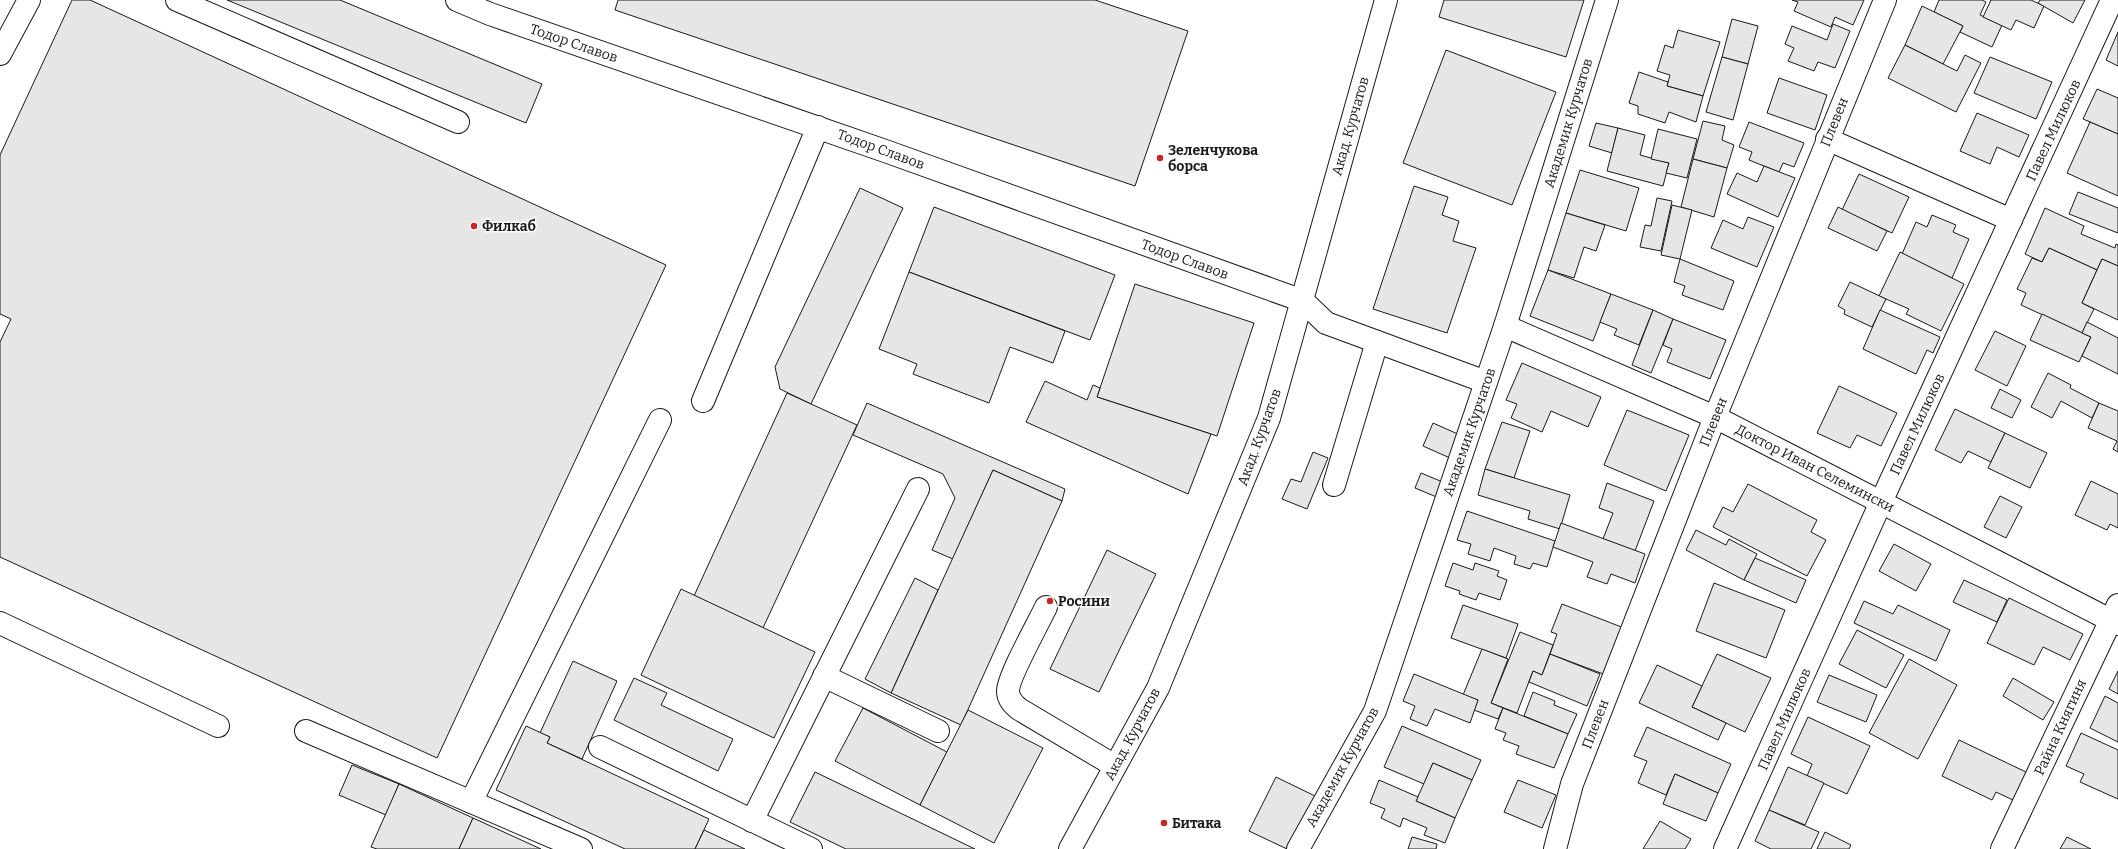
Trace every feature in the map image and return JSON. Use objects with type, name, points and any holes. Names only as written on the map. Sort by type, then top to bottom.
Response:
[{"type":"street","points":[[0,54],[29,0]]},
{"type":"street","points":[[177,0],[458,122]]},
{"type":"street","name":"Тодор Славов","points":[[457,0],[490,14],[818,127],[1303,301]]},
{"type":"street","name":"Акад. Курчатов","points":[[1070,849],[1158,688],[1269,418],[1303,301],[1386,0]]},
{"type":"street","name":"Академик Курчатов","points":[[1298,849],[1375,711],[1505,326],[1607,0]]},
{"type":"street","name":"Плевен","points":[[1555,849],[1572,784],[1715,417],[1827,139],[1885,0]]},
{"type":"street","name":"Павел Милюков","points":[[1725,849],[1881,502],[2112,0]]},
{"type":"street","points":[[703,401],[818,127]]},
{"type":"street","points":[[1827,139],[2011,220]]},
{"type":"street","points":[[1303,301],[1326,323],[1486,382]]},
{"type":"street","name":"Доктор Иван Селемински","points":[[1505,326],[1715,417],[1881,502],[2116,616]]},
{"type":"street","points":[[1334,485],[1377,342]]},
{"type":"street","points":[[471,802],[660,420]]},
{"type":"street","points":[[752,821],[918,489]]},
{"type":"street","points":[[1046,607],[1010,679],[1008,693],[1010,699],[1019,709],[1115,766]]},
{"type":"street","name":"Райна Княгиня","points":[[2002,849],[2116,616]]},
{"type":"street","points":[[0,623],[218,726]]},
{"type":"street","points":[[824,676],[938,731]]},
{"type":"street","points":[[306,731],[581,849]]},
{"type":"street","points":[[600,747],[810,849]]},
{"type":"building","points":[[72,0],[90,0],[666,265],[437,758],[0,557],[0,342],[11,319],[0,314],[0,155]]},
{"type":"building","points":[[227,0],[340,0],[542,84],[526,123]]},
{"type":"building","points":[[618,0],[1095,0],[1188,31],[1135,186],[615,10]]},
{"type":"building","points":[[1444,0],[1584,0],[1566,57],[1439,17]]},
{"type":"building","points":[[1792,0],[1864,0],[1853,25],[1835,17],[1831,27],[1794,11],[1798,2]]},
{"type":"building","points":[[1939,0],[1982,0],[1986,2],[1980,15],[2002,25],[1992,47],[1960,32],[1963,26],[1934,12]]},
{"type":"building","points":[[1991,0],[2031,0],[2044,6],[2034,28],[2016,20],[2011,30],[1983,17]]},
{"type":"building","points":[[2040,0],[2085,0],[2073,23],[2038,3]]},
{"type":"building","points":[[1922,6],[1963,26],[1943,64],[1905,45]]},
{"type":"building","points":[[1732,19],[1758,26],[1748,64],[1722,57]]},
{"type":"building","points":[[1833,24],[1850,31],[1835,68],[1818,62],[1814,71],[1788,61],[1794,48],[1785,44],[1792,26],[1827,40]]},
{"type":"building","points":[[1678,30],[1720,42],[1703,96],[1667,86],[1670,75],[1657,71],[1665,45],[1673,48]]},
{"type":"building","points":[[2118,32],[2118,66],[2106,60]]},
{"type":"building","points":[[1905,45],[1957,71],[1965,55],[1981,63],[1956,112],[1888,78]]},
{"type":"building","points":[[1446,50],[1556,92],[1512,205],[1403,163]]},
{"type":"building","points":[[1722,57],[1748,64],[1733,120],[1706,112]]},
{"type":"building","points":[[1990,57],[2052,82],[2036,119],[1974,93]]},
{"type":"building","points":[[1639,72],[1668,82],[1667,86],[1703,96],[1696,122],[1669,112],[1665,123],[1638,114],[1638,106],[1629,103]]},
{"type":"building","points":[[1779,78],[1827,95],[1815,130],[1767,113]]},
{"type":"building","points":[[2097,89],[2118,98],[2118,134],[2083,119]]},
{"type":"building","points":[[1977,113],[2029,135],[2019,157],[1997,147],[1990,164],[1960,151]]},
{"type":"building","points":[[1703,121],[1725,126],[1722,140],[1734,145],[1727,168],[1693,159]]},
{"type":"building","points":[[1749,122],[1804,143],[1794,167],[1783,163],[1779,172],[1749,160],[1752,152],[1739,147]]},
{"type":"building","points":[[2090,122],[2118,134],[2118,196],[2067,173]]},
{"type":"building","points":[[1596,123],[1618,128],[1612,153],[1589,146]]},
{"type":"building","points":[[1618,128],[1645,135],[1640,155],[1669,163],[1663,186],[1607,171]]},
{"type":"building","points":[[1658,129],[1697,139],[1687,178],[1666,173],[1669,163],[1651,159]]},
{"type":"building","points":[[1693,159],[1727,168],[1714,217],[1681,207]]},
{"type":"building","points":[[1764,166],[1795,178],[1778,217],[1727,194],[1737,173],[1757,182]]},
{"type":"building","points":[[1580,170],[1639,188],[1626,231],[1566,213]]},
{"type":"building","points":[[1859,174],[1909,197],[1892,233],[1842,210]]},
{"type":"building","points":[[1414,186],[1448,197],[1442,215],[1459,221],[1453,241],[1476,248],[1447,333],[1373,309]]},
{"type":"building","points":[[860,188],[903,208],[811,404],[780,389],[775,367]]},
{"type":"building","points":[[2078,192],[2118,208],[2118,233],[2069,214]]},
{"type":"building","points":[[1657,198],[1672,201],[1661,251],[1640,247],[1645,225],[1651,226]]},
{"type":"building","points":[[1672,205],[1692,210],[1680,259],[1661,255]]},
{"type":"building","points":[[934,207],[1115,275],[1090,340],[909,272]]},
{"type":"building","points":[[1838,207],[1887,231],[1877,251],[1828,228]]},
{"type":"building","points":[[2045,208],[2084,226],[2081,234],[2115,248],[2116,244],[2118,245],[2118,266],[2102,259],[2097,270],[2049,248],[2042,262],[2025,254]]},
{"type":"building","points":[[1566,213],[1605,225],[1596,251],[1584,247],[1574,278],[1548,270]]},
{"type":"building","points":[[1932,215],[1956,225],[1953,232],[1969,239],[1952,278],[1902,254],[1916,222],[1927,227]]},
{"type":"building","points":[[1748,217],[1774,227],[1757,267],[1711,248],[1723,220],[1743,229]]},
{"type":"building","points":[[2049,248],[2097,270],[2082,303],[2094,309],[2082,333],[2021,305],[2026,293],[2017,289],[2032,258],[2042,262]]},
{"type":"building","points":[[1900,252],[1964,284],[1941,331],[1906,314],[1909,309],[1879,296]]},
{"type":"building","points":[[1680,259],[1734,281],[1723,310],[1682,295],[1685,286],[1674,282]]},
{"type":"building","points":[[2102,259],[2118,266],[2118,320],[2082,303]]},
{"type":"building","points":[[1548,270],[1611,294],[1593,341],[1530,316]]},
{"type":"building","points":[[909,272],[1065,331],[1053,363],[1010,347],[989,403],[913,374],[917,364],[879,349]]},
{"type":"building","points":[[1850,282],[1886,299],[1872,327],[1844,314],[1845,310],[1838,306]]},
{"type":"building","points":[[1135,284],[1254,323],[1217,436],[1097,397]]},
{"type":"building","points":[[1611,294],[1653,310],[1639,345],[1614,335],[1617,329],[1600,322]]},
{"type":"building","points":[[1653,310],[1673,319],[1651,373],[1632,365]]},
{"type":"building","points":[[1880,310],[1940,337],[1933,353],[1927,350],[1916,374],[1863,349]]},
{"type":"building","points":[[2042,314],[2091,337],[2079,362],[2030,340]]},
{"type":"building","points":[[1673,319],[1726,340],[1710,379],[1667,362],[1672,349],[1663,345]]},
{"type":"building","points":[[2087,322],[2118,338],[2118,374],[2082,356],[2091,337],[2082,333]]},
{"type":"building","points":[[1995,331],[2026,346],[2007,386],[1975,370]]},
{"type":"building","points":[[1522,363],[1601,397],[1588,427],[1551,411],[1542,432],[1511,418],[1517,404],[1506,400]]},
{"type":"building","points":[[2048,373],[2071,385],[2070,388],[2099,403],[2092,418],[2061,401],[2052,418],[2031,407]]},
{"type":"building","points":[[1045,381],[1087,400],[1093,385],[1100,388],[1097,397],[1211,434],[1188,494],[1026,422]]},
{"type":"building","points":[[1839,386],[1897,413],[1881,446],[1857,435],[1850,448],[1817,433]]},
{"type":"building","points":[[2000,389],[2021,400],[2012,418],[1991,408]]},
{"type":"building","points":[[787,393],[857,425],[763,628],[694,596]]},
{"type":"building","points":[[867,403],[1065,489],[1062,501],[993,470],[953,559],[932,550],[955,498],[943,474],[853,435]]},
{"type":"building","points":[[2099,403],[2118,411],[2118,452],[2113,449],[2117,441],[2088,428]]},
{"type":"building","points":[[1955,409],[2005,433],[1991,462],[1968,451],[1961,463],[1935,450]]},
{"type":"building","points":[[1627,410],[1689,435],[1666,491],[1604,465]]},
{"type":"building","points":[[1502,422],[1530,431],[1514,478],[1485,469]]},
{"type":"building","points":[[1433,423],[1460,435],[1450,458],[1423,446]]},
{"type":"building","points":[[2005,433],[2047,453],[2030,488],[1988,468]]},
{"type":"building","points":[[1313,452],[1328,458],[1307,509],[1282,499],[1291,479],[1301,482]]},
{"type":"building","points":[[1485,469],[1570,495],[1560,529],[1528,519],[1530,511],[1478,495]]},
{"type":"building","points":[[993,470],[1062,501],[961,725],[891,693]]},
{"type":"building","points":[[1421,473],[1445,483],[1439,498],[1415,488]]},
{"type":"building","points":[[2091,481],[2118,494],[2118,528],[2110,524],[2107,530],[2075,515]]},
{"type":"building","points":[[1607,483],[1654,501],[1635,551],[1603,539],[1613,513],[1599,508]]},
{"type":"building","points":[[1748,484],[1817,520],[1811,532],[1826,540],[1807,576],[1713,527],[1723,507],[1733,512]]},
{"type":"building","points":[[2000,496],[2022,507],[2006,538],[1984,527]]},
{"type":"building","points":[[1467,511],[1555,541],[1547,567],[1533,563],[1530,569],[1514,564],[1516,556],[1494,548],[1490,561],[1468,554],[1471,544],[1457,540]]},
{"type":"building","points":[[1561,523],[1645,554],[1635,583],[1611,574],[1607,584],[1587,577],[1593,562],[1553,547]]},
{"type":"building","points":[[1696,530],[1726,545],[1729,539],[1757,554],[1744,580],[1686,550]]},
{"type":"building","points":[[1894,544],[1931,564],[1916,591],[1879,571]]},
{"type":"building","points":[[1107,550],[1156,574],[1099,692],[1050,669]]},
{"type":"building","points":[[1755,558],[1806,580],[1796,603],[1744,580]]},
{"type":"building","points":[[1453,563],[1473,570],[1475,563],[1499,571],[1497,576],[1507,580],[1500,600],[1479,593],[1476,600],[1459,594],[1460,591],[1445,586]]},
{"type":"building","points":[[915,578],[938,590],[891,693],[865,679]]},
{"type":"building","points":[[1964,580],[2007,600],[1997,622],[1953,602]]},
{"type":"building","points":[[1714,583],[1785,610],[1766,658],[1696,631]]},
{"type":"building","points":[[681,589],[815,652],[774,738],[641,675]]},
{"type":"building","points":[[2009,598],[2083,634],[2070,660],[2043,647],[2034,665],[1987,643]]},
{"type":"building","points":[[1864,601],[1893,614],[1898,605],[1950,630],[1936,661],[1854,623]]},
{"type":"building","points":[[1562,604],[1624,628],[1606,675],[1550,654],[1557,634],[1551,632]]},
{"type":"building","points":[[1463,605],[1518,624],[1506,658],[1451,638]]},
{"type":"building","points":[[1857,630],[1904,655],[1886,688],[1839,664]]},
{"type":"building","points":[[1520,632],[1553,645],[1542,675],[1533,671],[1517,713],[1491,703]]},
{"type":"building","points":[[1482,649],[1508,659],[1491,703],[1503,708],[1498,719],[1474,710],[1478,700],[1463,695]]},
{"type":"building","points":[[1550,654],[1600,674],[1587,706],[1529,682],[1533,671],[1542,675]]},
{"type":"building","points":[[1717,654],[1771,678],[1745,732],[1692,707]]},
{"type":"building","points":[[1909,659],[1957,685],[1918,759],[1869,733]]},
{"type":"building","points":[[573,661],[617,681],[582,759],[547,743],[550,737],[540,733]]},
{"type":"building","points":[[1657,665],[1702,686],[1692,707],[1726,723],[1718,740],[1639,703]]},
{"type":"building","points":[[2118,671],[2118,694],[2109,689]]},
{"type":"building","points":[[1414,674],[1478,700],[1470,723],[1435,709],[1427,726],[1410,719],[1415,706],[1403,701]]},
{"type":"building","points":[[1829,675],[1877,695],[1866,722],[1817,702]]},
{"type":"building","points":[[634,678],[667,693],[661,705],[733,739],[718,771],[614,720]]},
{"type":"building","points":[[2013,678],[2054,702],[2043,720],[2003,696]]},
{"type":"building","points":[[1533,692],[1555,701],[1554,705],[1577,714],[1568,734],[1524,716]]},
{"type":"building","points":[[2105,696],[2118,703],[2118,742],[2090,728]]},
{"type":"building","points":[[863,708],[947,752],[920,805],[835,761]]},
{"type":"building","points":[[1503,708],[1568,734],[1554,768],[1516,754],[1519,746],[1503,740],[1506,733],[1495,729]]},
{"type":"building","points":[[968,710],[1043,748],[994,843],[920,805]]},
{"type":"building","points":[[1808,717],[1870,746],[1847,794],[1807,776],[1812,764],[1791,754]]},
{"type":"building","points":[[526,726],[550,737],[547,743],[709,819],[695,849],[625,849],[496,790]]},
{"type":"building","points":[[1402,726],[1481,760],[1472,780],[1433,763],[1424,784],[1384,767]]},
{"type":"building","points":[[1647,727],[1731,764],[1718,793],[1675,774],[1666,795],[1638,783],[1647,761],[1634,756]]},
{"type":"building","points":[[2081,733],[2118,750],[2118,799],[2080,782],[2084,774],[2066,766]]},
{"type":"building","points":[[1959,740],[2028,773],[2015,801],[1996,792],[1992,800],[1942,776]]},
{"type":"building","points":[[1433,763],[1472,780],[1455,818],[1416,801]]},
{"type":"building","points":[[352,765],[399,784],[386,815],[339,795]]},
{"type":"building","points":[[1788,767],[1824,783],[1805,825],[1769,810]]},
{"type":"building","points":[[815,772],[975,849],[846,849],[790,822]]},
{"type":"building","points":[[1675,774],[1718,793],[1706,821],[1663,804]]},
{"type":"building","points":[[1276,777],[1315,796],[1287,849],[1249,831]]},
{"type":"building","points":[[1379,780],[1418,797],[1416,801],[1455,818],[1445,843],[1424,835],[1427,828],[1403,818],[1400,827],[1381,818],[1385,809],[1370,803]]},
{"type":"building","points":[[1518,780],[1556,795],[1542,828],[1504,812]]},
{"type":"building","points":[[399,784],[473,818],[459,849],[377,849],[371,847]]},
{"type":"building","points":[[1769,810],[1819,832],[1811,849],[1771,849],[1755,841]]},
{"type":"building","points":[[473,818],[541,849],[459,849]]},
{"type":"building","points":[[1660,821],[1691,839],[1685,849],[1643,849]]},
{"type":"building","points":[[704,830],[745,849],[695,849]]},
{"type":"building","points":[[1825,832],[1851,845],[1849,849],[1817,849]]},
{"type":"building","points":[[1412,837],[1437,844],[1436,849],[1408,849]]},
{"type":"building","points":[[2067,837],[2091,849],[2060,849]]},
{"type":"place","name":"Зеленчукова борса","points":[[1160,158]]},
{"type":"place","name":"Филкаб","points":[[474,226]]},
{"type":"place","name":"Росини","points":[[1050,601]]},
{"type":"place","name":"Битака","points":[[1164,823]]}]
